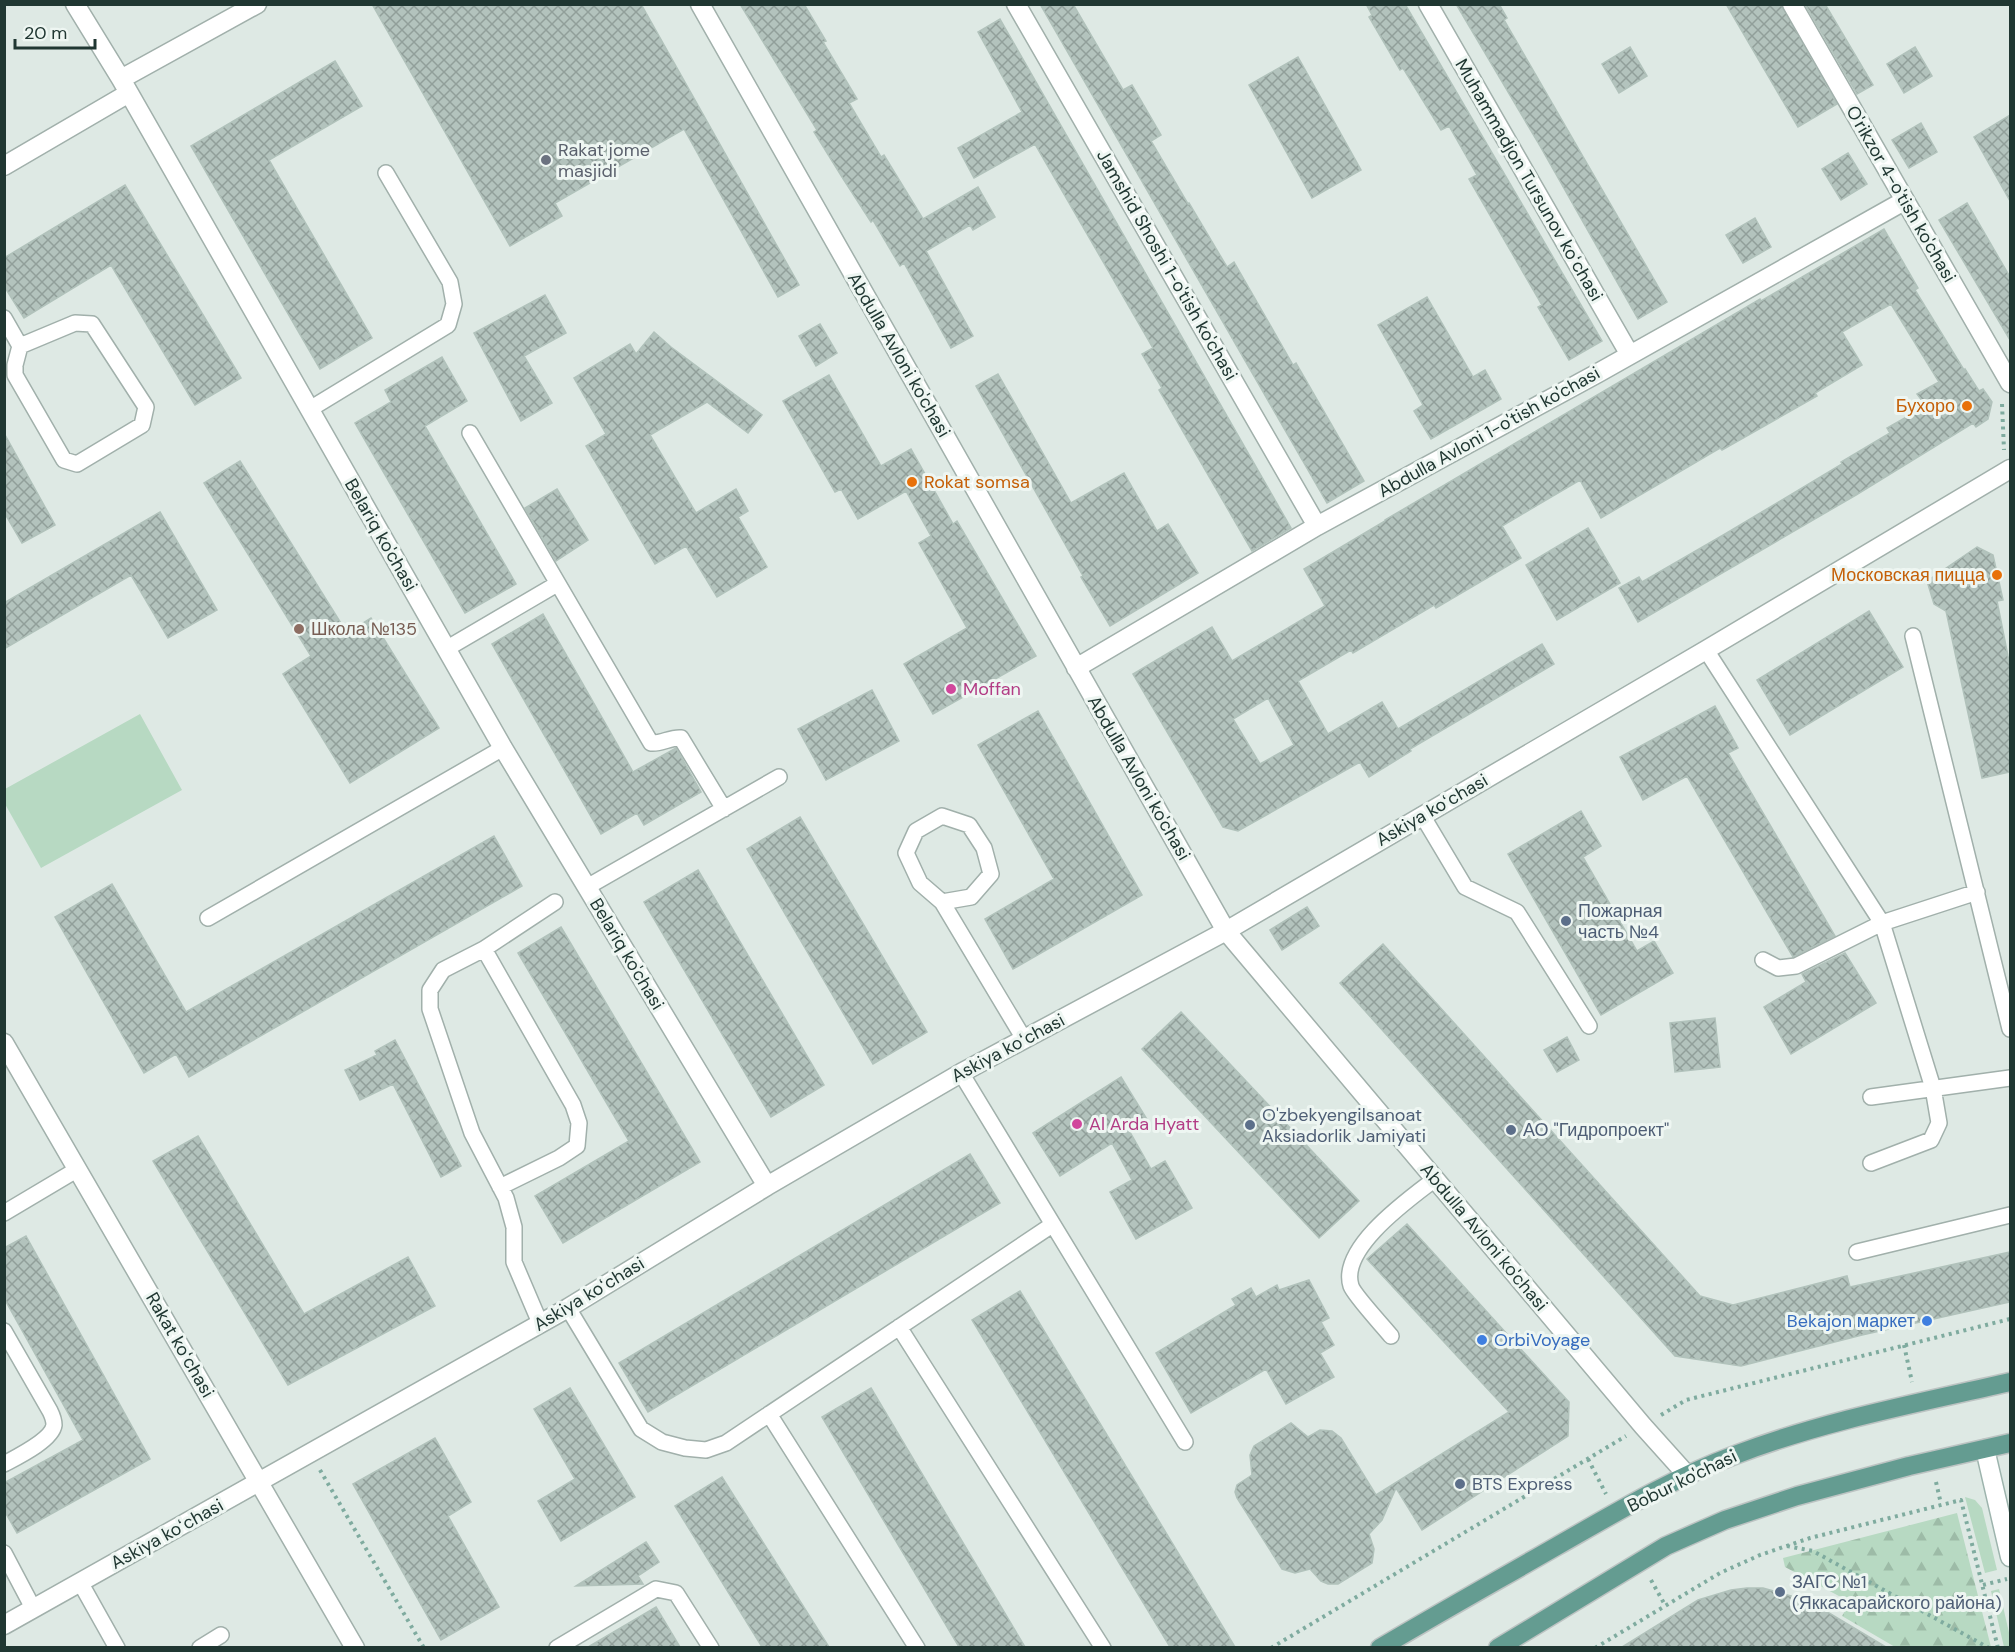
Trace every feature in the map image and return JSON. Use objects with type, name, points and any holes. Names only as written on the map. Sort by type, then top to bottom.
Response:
[{"type":"main road","name":"Bobur ko'chasi","points":[[1380,1647],[1398,1642],[1617,1513],[1687,1475],[1768,1442],[1916,1403],[2010,1382]]},
{"type":"main road","points":[[1498,1647],[1666,1546],[1695,1532],[1759,1508],[1898,1469],[2010,1443]]},
{"type":"street","name":"Belariq ko'chasi","points":[[75,4],[125,86],[503,748],[766,1186]]},
{"type":"street","points":[[4,166],[125,86],[257,4]]},
{"type":"street","name":"Abdulla Avloni ko'chasi","points":[[700,4],[1226,931],[1643,1426],[1687,1475]]},
{"type":"street","name":"Jamshid Shoshi 1-o'tish ko'chasi","points":[[1016,4],[1317,526]]},
{"type":"street","name":"Muhammadjon Tursunov koʻchasi","points":[[1428,4],[1630,355]]},
{"type":"street","name":"O'rikzor 4-o'tish ko'chasi","points":[[1792,4],[2006,376]]},
{"type":"street","name":"Abdulla Avloni 1-o'tish ko'chasi","points":[[1076,668],[1317,526],[1630,355],[1904,201]]},
{"type":"street","name":"Askiya koʻchasi","points":[[4,1625],[568,1308],[766,1186],[961,1073],[1226,931],[2008,470]]},
{"type":"street","name":"Rakat koʻchasi","points":[[4,1043],[355,1647]]},
{"type":"street","points":[[1985,1449],[2006,1514],[2010,1557]]},
{"type":"lane","points":[[309,409],[448,325],[454,304],[450,282],[386,173]]},
{"type":"lane","points":[[4,318],[20,346],[15,364],[15,375],[64,460],[77,464],[141,425],[146,407],[92,324],[75,323],[20,346]]},
{"type":"lane","points":[[470,433],[651,743],[659,744],[675,737],[681,738],[724,809]]},
{"type":"lane","points":[[446,649],[557,584]]},
{"type":"lane","points":[[1913,636],[2010,1029]]},
{"type":"lane","points":[[1706,650],[1882,923],[1933,1088],[1939,1123],[1931,1140],[1871,1163]]},
{"type":"lane","points":[[208,918],[503,748]]},
{"type":"lane","points":[[587,887],[779,777]]},
{"type":"lane","points":[[1422,815],[1465,887],[1517,912],[1589,1026]]},
{"type":"lane","points":[[942,902],[971,897],[991,874],[984,848],[969,825],[942,816],[916,831],[906,853],[920,883],[942,902],[1024,1039]]},
{"type":"lane","points":[[1763,960],[1778,968],[1796,966],[1882,923],[1977,892]]},
{"type":"lane","points":[[540,1323],[514,1262],[514,1227],[506,1198],[472,1133],[430,1009],[430,990],[443,970],[484,949],[555,902]]},
{"type":"lane","points":[[484,949],[573,1105],[579,1123],[577,1146],[500,1187]]},
{"type":"lane","points":[[961,1073],[1185,1442]]},
{"type":"lane","points":[[1871,1097],[2010,1078]]},
{"type":"lane","points":[[4,1213],[78,1169]]},
{"type":"lane","points":[[1392,1336],[1352,1288],[1349,1275],[1356,1253],[1383,1220],[1435,1179]]},
{"type":"lane","points":[[1857,1252],[2010,1215]]},
{"type":"lane","points":[[568,1308],[641,1429],[662,1442],[706,1450],[726,1443],[1052,1225]]},
{"type":"lane","points":[[899,1327],[1103,1647]]},
{"type":"lane","points":[[4,1331],[50,1411],[54,1426],[43,1441],[4,1464]]},
{"type":"lane","points":[[769,1414],[917,1647]]},
{"type":"lane","points":[[4,1553],[33,1608]]},
{"type":"lane","points":[[80,1582],[117,1647]]},
{"type":"lane","points":[[557,1647],[656,1589],[676,1593],[711,1647]]},
{"type":"lane","points":[[200,1647],[221,1635]]},
{"type":"path","points":[[2006,376],[2008,470]]},
{"type":"path","points":[[1271,1647],[1686,1400],[2010,1319]]},
{"type":"path","points":[[1904,1345],[1916,1403]]},
{"type":"path","points":[[310,1454],[424,1647]]},
{"type":"path","points":[[1587,1459],[1617,1513]]},
{"type":"path","points":[[1595,1647],[1720,1573],[1785,1546],[1961,1500],[1998,1647]]},
{"type":"path","points":[[1785,1546],[1813,1551],[1989,1647]]},
{"type":"path","points":[[1640,1562],[1665,1605]]},
{"type":"path","points":[[1983,1585],[2010,1578]]},
{"type":"green space","points":[[140,714],[182,790],[41,868],[5,804],[5,789]]},
{"type":"green space","points":[[1965,1497],[1975,1500],[1982,1508],[1997,1570],[1985,1573]]},
{"type":"green space","points":[[1957,1513],[1991,1647],[1895,1647],[1842,1616],[1850,1602],[1785,1567],[1783,1558]]},
{"type":"green space","points":[[1999,1589],[2010,1637],[2010,1647],[2004,1647],[1991,1591]]},
{"type":"building","name":"Rakat jome masjidi","points":[[372,4],[641,4],[799,285],[778,297],[684,129],[555,203],[562,216],[510,246]]},
{"type":"building","points":[[740,4],[804,4],[826,41],[823,42],[857,99],[849,103],[881,157],[884,155],[923,219],[978,187],[995,217],[973,230],[970,225],[926,251],[973,336],[951,348],[904,263],[900,266],[873,220],[871,222],[842,177],[814,132],[817,130]]},
{"type":"building","points":[[1040,4],[1073,4],[1123,90],[1132,85],[1161,135],[1151,141],[1227,267],[1234,262],[1293,365],[1296,363],[1364,481],[1327,503]]},
{"type":"building","points":[[1366,4],[1405,4],[1602,341],[1569,360],[1538,307],[1542,305],[1469,179],[1477,175],[1449,126],[1441,130],[1403,68],[1400,70],[1369,17],[1372,15]]},
{"type":"building","points":[[1456,4],[1499,4],[1507,18],[1504,20],[1667,302],[1638,319]]},
{"type":"building","points":[[1726,4],[1781,4],[1837,104],[1798,127]]},
{"type":"building","points":[[1805,4],[1825,4],[1873,85],[1857,94]]},
{"type":"building","points":[[1000,19],[1291,528],[1252,551],[1159,390],[1162,388],[1142,354],[1153,348],[1035,144],[974,178],[958,148],[1022,112],[978,32]]},
{"type":"building","points":[[1630,47],[1647,76],[1619,93],[1602,64]]},
{"type":"building","points":[[1915,47],[1932,76],[1904,93],[1887,64]]},
{"type":"building","points":[[1298,57],[1361,170],[1312,198],[1249,85]]},
{"type":"building","points":[[335,61],[362,106],[269,160],[372,338],[320,369],[191,146]]},
{"type":"building","points":[[2010,115],[2010,201],[1974,137]]},
{"type":"building","points":[[1921,123],[1937,152],[1909,168],[1892,140]]},
{"type":"building","points":[[1848,153],[1867,184],[1841,200],[1822,169]]},
{"type":"building","points":[[125,185],[241,378],[195,405],[111,265],[24,318],[4,286],[4,258]]},
{"type":"building","points":[[1967,203],[2010,277],[2010,340],[1939,220]]},
{"type":"building","points":[[1755,218],[1771,247],[1743,263],[1726,235]]},
{"type":"building","points":[[1884,229],[1918,288],[1915,290],[1964,370],[1979,391],[1983,389],[1992,402],[1988,419],[1976,427],[1973,423],[1856,495],[1638,622],[1619,588],[1639,577],[1642,582],[1725,534],[1842,464],[1841,462],[1890,433],[1887,428],[1926,406],[1917,394],[1939,382],[1891,304],[1842,332],[1862,365],[1815,393],[1817,396],[1722,450],[1720,448],[1601,518],[1580,480],[1502,526],[1521,558],[1436,608],[1434,605],[1353,653],[1351,650],[1298,681],[1328,734],[1382,702],[1398,729],[1542,644],[1554,664],[1410,749],[1411,751],[1369,777],[1360,762],[1238,831],[1223,827],[1133,674],[1212,627],[1232,661],[1325,606],[1304,569],[1760,299],[1761,301]],"holes":[[[1268,698],[1294,745],[1260,764],[1233,719]]]},
{"type":"building","points":[[545,295],[566,333],[524,356],[552,403],[521,421],[474,333]]},
{"type":"building","points":[[1427,297],[1473,377],[1485,370],[1501,399],[1431,439],[1414,411],[1423,405],[1378,325]]},
{"type":"building","points":[[820,324],[837,353],[816,366],[799,336]]},
{"type":"building","points":[[654,332],[762,415],[748,433],[707,402],[650,435],[696,513],[736,489],[748,511],[738,517],[767,567],[717,597],[686,546],[655,564],[586,446],[606,434],[574,378],[630,344],[636,354]]},
{"type":"building","points":[[442,357],[467,401],[425,426],[516,584],[465,613],[355,423],[391,402],[385,390]]},
{"type":"building","points":[[998,374],[1071,503],[1124,473],[1157,531],[1168,524],[1198,573],[1110,626],[976,386]]},
{"type":"building","points":[[829,375],[881,466],[911,449],[953,524],[957,521],[1036,656],[933,714],[904,664],[967,628],[919,543],[931,536],[906,491],[858,519],[841,489],[835,492],[783,401]]},
{"type":"building","points":[[4,433],[55,525],[22,543],[4,512]]},
{"type":"building","points":[[240,461],[347,633],[371,618],[439,728],[350,783],[283,674],[311,656],[204,483]]},
{"type":"building","points":[[557,489],[588,540],[556,561],[525,508]]},
{"type":"building","points":[[160,512],[217,610],[168,638],[131,575],[4,649],[4,603]]},
{"type":"building","points":[[1588,528],[1620,583],[1557,620],[1526,565]]},
{"type":"building","points":[[1977,547],[1993,555],[2003,600],[1997,601],[2010,666],[2010,772],[1982,778],[1946,611],[1934,604],[1927,581]]},
{"type":"building","points":[[1869,611],[1903,667],[1790,735],[1757,680]]},
{"type":"building","points":[[543,614],[633,772],[676,748],[701,792],[644,825],[637,813],[601,834],[492,644]]},
{"type":"building","points":[[872,690],[899,741],[826,780],[798,729]]},
{"type":"building","points":[[1715,706],[1738,748],[1728,753],[1835,936],[1793,957],[1687,776],[1643,800],[1620,757]]},
{"type":"building","points":[[1038,711],[1142,895],[1013,969],[985,919],[1054,879],[978,745]]},
{"type":"building","points":[[1581,811],[1601,846],[1583,857],[1637,951],[1654,941],[1673,973],[1601,1015],[1508,854]]},
{"type":"building","points":[[800,817],[927,1032],[873,1064],[747,849]]},
{"type":"building","points":[[494,836],[522,886],[189,1077],[176,1054],[144,1073],[55,917],[112,884],[186,1012]]},
{"type":"building","points":[[698,870],[824,1085],[771,1117],[644,902]]},
{"type":"building","points":[[1307,907],[1319,926],[1282,950],[1270,930]]},
{"type":"building","points":[[561,927],[700,1162],[563,1243],[535,1196],[629,1141],[518,953]]},
{"type":"building","name":"АО \"Гидропроект\"","points":[[1383,944],[1700,1296],[1733,1305],[1847,1276],[1850,1287],[2010,1252],[2010,1302],[1862,1335],[1741,1366],[1675,1356],[1340,983]]},
{"type":"building","points":[[1845,953],[1876,1003],[1791,1054],[1764,1007],[1806,982],[1802,974]]},
{"type":"building","name":"O'zbekyengilsanoat Aksiadorlik Jamiyati","points":[[1181,1012],[1359,1201],[1319,1238],[1142,1049]]},
{"type":"building","points":[[1715,1018],[1720,1067],[1675,1072],[1670,1023]]},
{"type":"building","points":[[1567,1037],[1579,1060],[1557,1072],[1544,1050]]},
{"type":"building","points":[[395,1040],[461,1166],[441,1177],[393,1084],[360,1100],[345,1070],[377,1055],[375,1051]]},
{"type":"building","points":[[1121,1077],[1148,1121],[1130,1132],[1151,1169],[1165,1161],[1192,1208],[1136,1239],[1110,1192],[1132,1180],[1112,1143],[1060,1176],[1033,1133]]},
{"type":"building","points":[[198,1136],[304,1314],[408,1257],[435,1306],[288,1385],[153,1161]]},
{"type":"building","points":[[970,1154],[1000,1203],[648,1412],[619,1363]]},
{"type":"building","points":[[1407,1224],[1569,1402],[1568,1436],[1422,1530],[1396,1488],[1382,1520],[1369,1534],[1374,1549],[1372,1563],[1338,1584],[1328,1584],[1321,1581],[1310,1569],[1295,1573],[1282,1569],[1237,1498],[1235,1492],[1237,1485],[1252,1475],[1250,1455],[1254,1446],[1291,1423],[1308,1437],[1320,1430],[1332,1431],[1341,1438],[1376,1495],[1509,1412],[1367,1259]]},
{"type":"building","points":[[26,1236],[150,1459],[17,1533],[4,1510],[4,1483],[83,1440],[4,1298],[4,1248]]},
{"type":"building","points":[[1309,1280],[1329,1318],[1321,1322],[1334,1345],[1320,1353],[1334,1377],[1286,1404],[1266,1369],[1191,1413],[1156,1353],[1236,1305],[1232,1299],[1251,1288],[1256,1297],[1277,1285],[1279,1290]]},
{"type":"building","points":[[1020,1291],[1235,1647],[1170,1647],[972,1320]]},
{"type":"building","points":[[570,1388],[635,1497],[561,1541],[538,1501],[575,1479],[534,1409]]},
{"type":"building","points":[[871,1388],[1025,1647],[959,1647],[822,1417]]},
{"type":"building","points":[[435,1438],[471,1502],[448,1516],[499,1607],[441,1640],[353,1484]]},
{"type":"building","points":[[722,1477],[829,1647],[762,1647],[675,1506]]},
{"type":"building","points":[[646,1542],[659,1562],[638,1576],[643,1584],[576,1586]]},
{"type":"building","points":[[1763,1588],[1798,1598],[1829,1613],[1886,1647],[1622,1647],[1698,1600],[1731,1590]]},
{"type":"building","points":[[656,1607],[680,1647],[588,1647]]},
{"type":"place","name":"Rakat jome masjidi","points":[[546,160]]},
{"type":"place","name":"Бухоро","points":[[1967,406]]},
{"type":"place","name":"Rokat somsa","points":[[912,482]]},
{"type":"place","name":"Московская пицца","points":[[1997,575]]},
{"type":"place","name":"Школа №135","points":[[299,629]]},
{"type":"place","name":"Moffan","points":[[951,689]]},
{"type":"place","name":"Пожарная часть №4","points":[[1566,921]]},
{"type":"place","name":"Al Arda Hyatt","points":[[1077,1124]]},
{"type":"place","name":"O'zbekyengilsanoat Aksiadorlik Jamiyati","points":[[1250,1125]]},
{"type":"place","name":"АО \"Гидропроект\"","points":[[1511,1130]]},
{"type":"place","name":"Bekajon маркет","points":[[1927,1321]]},
{"type":"place","name":"OrbiVoyage","points":[[1482,1340]]},
{"type":"place","name":"BTS Express","points":[[1460,1484]]},
{"type":"place","name":"ЗАГС №1 (Яккасарайского района)","points":[[1780,1592]]}]
